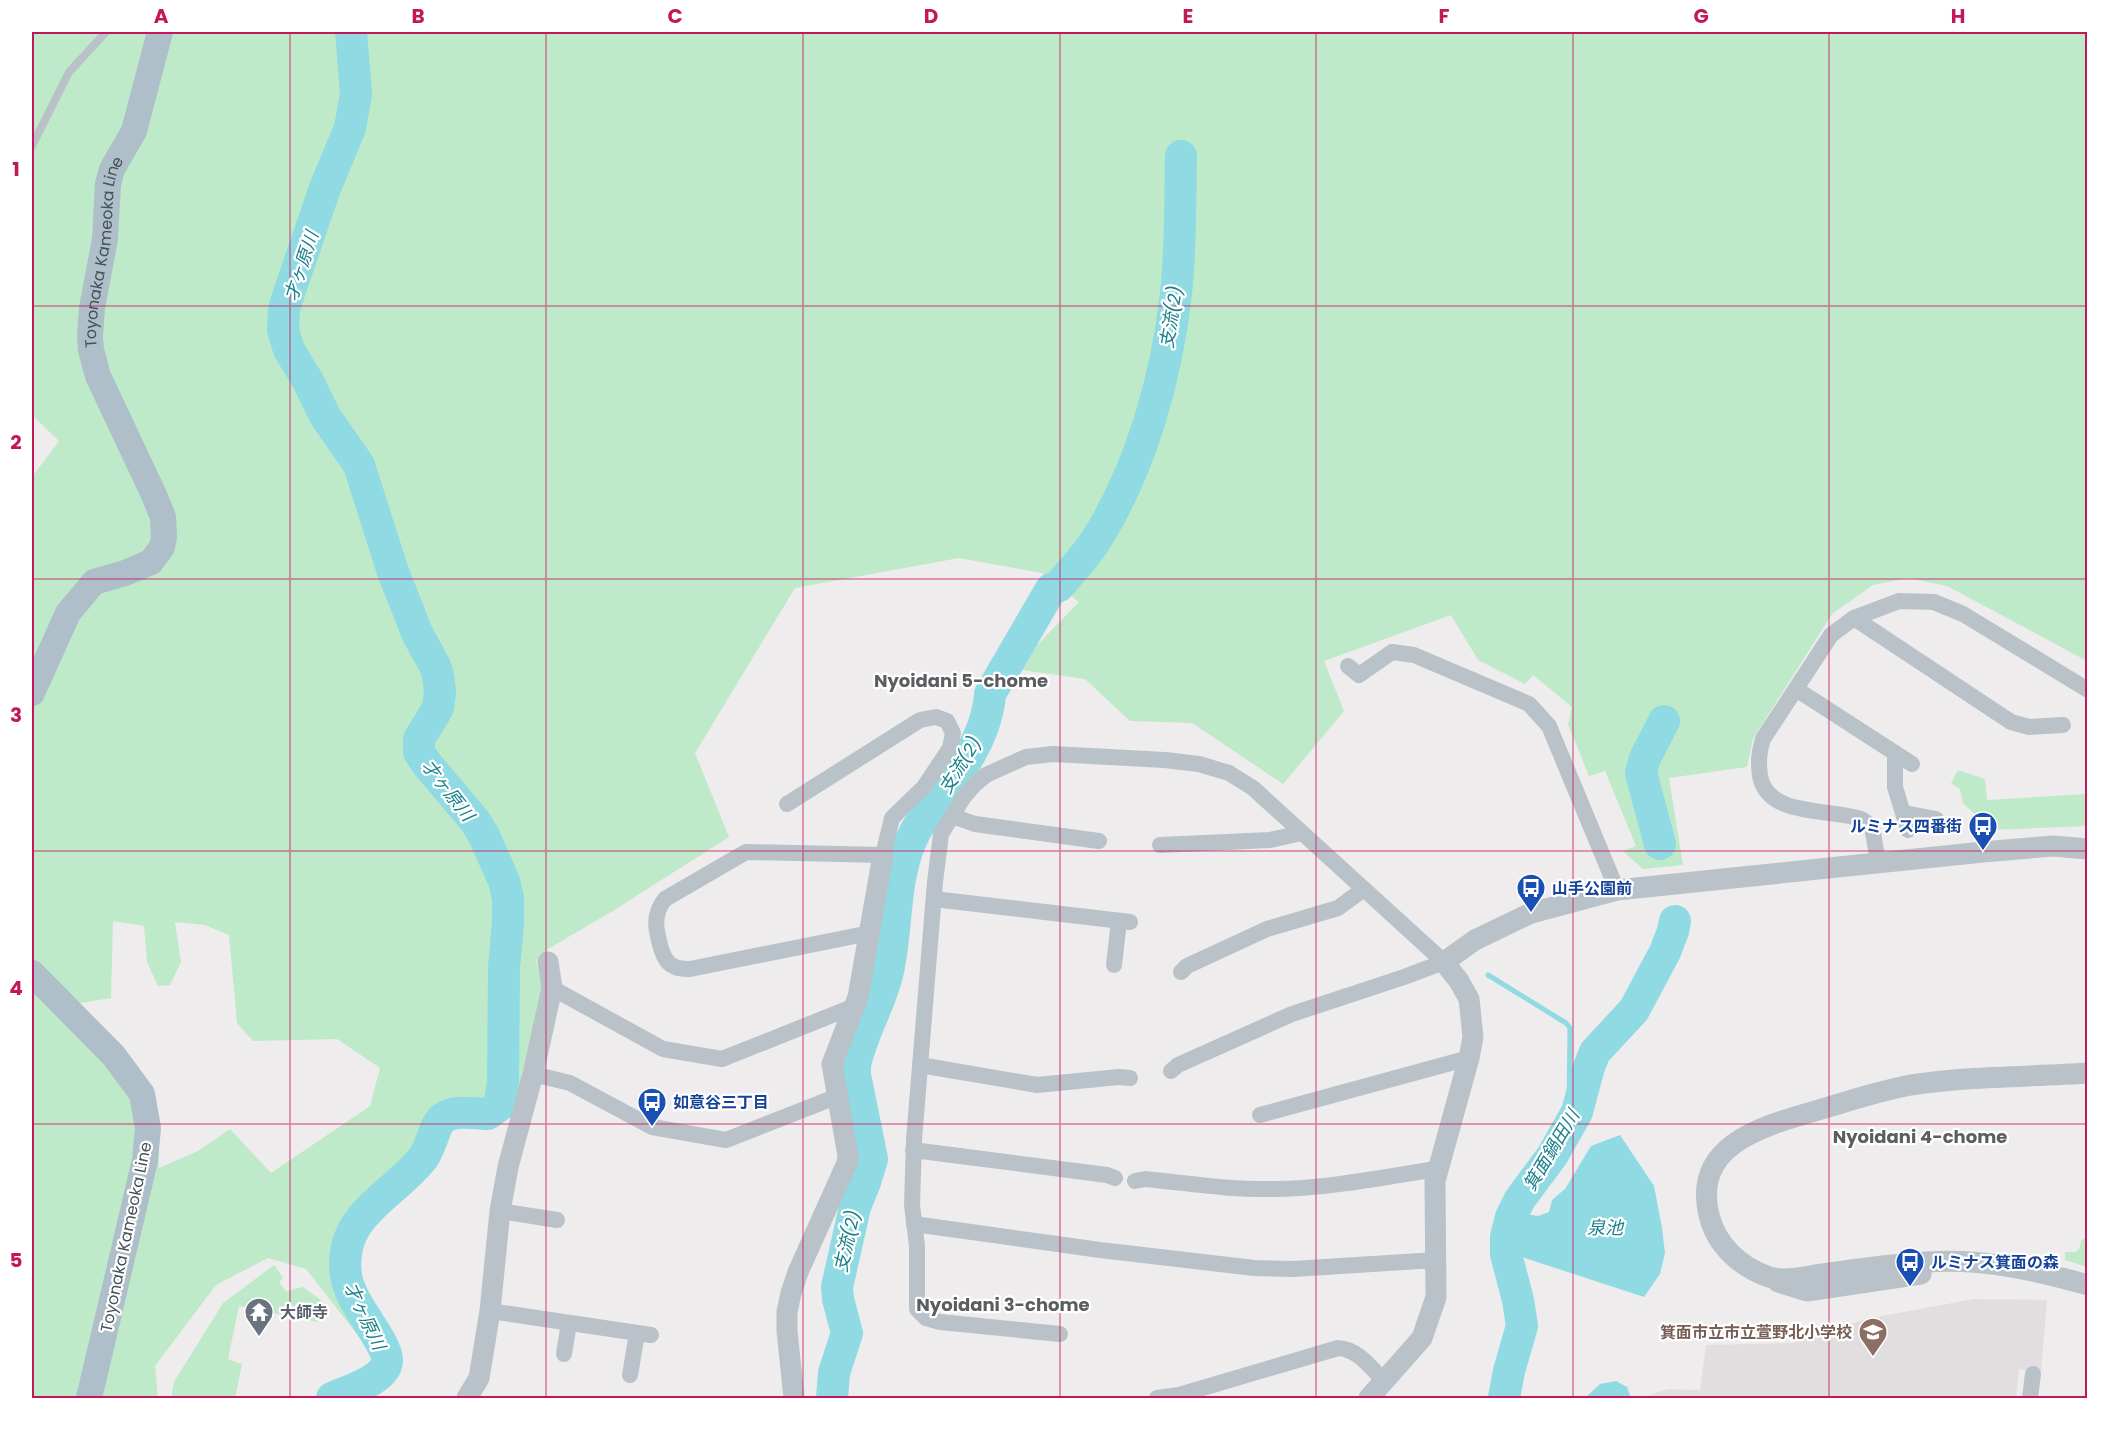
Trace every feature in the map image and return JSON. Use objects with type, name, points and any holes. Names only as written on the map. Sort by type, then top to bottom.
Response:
[{"type":"main road","name":"Toyonaka Kameoka Line","points":[[32,693],[68,613],[94,582],[151,562],[162,547],[164,537],[163,517],[154,495],[98,376],[90,336],[92,308],[105,239],[108,184],[112,170],[134,131],[160,32]]},
{"type":"main road","name":"Toyonaka Kameoka Line","points":[[32,973],[114,1056],[142,1094],[148,1128],[145,1160],[89,1398]]},
{"type":"street","points":[[1878,862],[1872,827],[1862,820],[1788,807],[1767,793],[1761,779],[1758,756],[1763,739],[1832,635],[1854,618],[1899,601],[1934,602],[1963,614],[2088,690]]},
{"type":"street","points":[[1854,618],[2011,722],[2029,727],[2063,725]]},
{"type":"street","points":[[1348,666],[1359,675],[1392,652],[1414,655],[1529,704],[1550,726],[1617,890]]},
{"type":"street","points":[[1796,689],[1912,764]]},
{"type":"street","points":[[787,804],[920,720],[936,717],[947,721],[953,733],[950,748],[924,787],[892,818],[855,1006],[832,1064],[848,1163],[790,1293],[787,1331],[794,1398]]},
{"type":"street","points":[[1895,753],[1895,787],[1908,830]]},
{"type":"street","points":[[1060,1334],[940,1322],[926,1318],[917,1309],[912,1205],[913,1150],[941,834],[968,791],[986,775],[1026,757],[1053,754],[1165,760],[1215,768],[1246,783],[1302,832],[1444,962],[1460,981],[1469,999],[1473,1037],[1469,1058],[1436,1169],[1436,1297],[1422,1338],[1369,1398]]},
{"type":"street","points":[[1895,787],[1913,788]]},
{"type":"street","points":[[1904,813],[1936,819]]},
{"type":"street","points":[[952,816],[975,824],[1099,842]]},
{"type":"street","points":[[1160,845],[1270,840],[1302,832]]},
{"type":"street","points":[[1171,1071],[1178,1065],[1292,1014],[1444,962],[1475,940],[1531,913],[1617,890],[2053,846],[2088,849]]},
{"type":"street","points":[[870,933],[682,969],[674,967],[662,953],[655,924],[658,911],[665,899],[746,852],[883,855]]},
{"type":"street","points":[[1181,972],[1187,966],[1267,929],[1338,908],[1364,889]]},
{"type":"street","points":[[934,899],[1125,922],[1114,965]]},
{"type":"street","points":[[466,1398],[479,1378],[490,1311],[500,1211],[508,1167],[533,1074],[552,987],[548,962]]},
{"type":"street","points":[[552,987],[663,1049],[722,1059],[855,1006]]},
{"type":"street","points":[[1260,1115],[1469,1058]]},
{"type":"street","points":[[920,1065],[1037,1085],[1119,1077],[1130,1078]]},
{"type":"street","points":[[2088,1073],[1910,1085],[1762,1127],[1739,1138],[1721,1156],[1710,1177],[1707,1198],[1708,1212],[1716,1235],[1731,1255],[1749,1268],[1772,1278],[1792,1278],[1903,1263],[1966,1261],[2030,1270],[2088,1285]]},
{"type":"street","points":[[533,1074],[570,1083],[652,1127],[726,1140],[838,1096]]},
{"type":"street","points":[[913,1150],[1107,1175],[1115,1178]]},
{"type":"street","points":[[1135,1180],[1274,1190],[1436,1169]]},
{"type":"street","points":[[500,1211],[557,1220]]},
{"type":"street","points":[[914,1224],[1100,1250],[1254,1268],[1293,1269],[1436,1260]]},
{"type":"street","points":[[490,1311],[644,1334],[630,1375]]},
{"type":"street","points":[[564,1354],[569,1323]]},
{"type":"street","points":[[1156,1398],[1179,1395],[1338,1348],[1345,1348],[1357,1354],[1384,1381]]},
{"type":"street","points":[[2030,1398],[2032,1374]]},
{"type":"lane","points":[[32,146],[69,72],[106,32]]},
{"type":"shaded area","name":"箕面市立市立萱野北小学校","points":[[1974,1299],[2047,1300],[2041,1372],[2019,1369],[2016,1398],[1641,1398],[1668,1389],[1700,1390],[1706,1345],[1792,1343],[1866,1319]]},
{"type":"green space","points":[[32,32],[2087,32],[2087,661],[1947,586],[1908,578],[1873,585],[1832,614],[1753,739],[1747,767],[1669,778],[1683,865],[1643,869],[1623,851],[1636,846],[1605,771],[1589,776],[1568,724],[1572,707],[1533,675],[1525,684],[1478,660],[1451,615],[1324,661],[1344,711],[1283,784],[1192,723],[1130,721],[1085,679],[1014,669],[1079,602],[1042,573],[959,558],[795,588],[695,753],[729,837],[548,949],[536,961],[543,990],[519,1097],[505,1095],[485,1104],[470,1102],[436,1110],[423,1151],[350,1218],[340,1249],[341,1289],[379,1352],[374,1356],[306,1269],[268,1258],[216,1285],[155,1366],[158,1398],[32,1398],[32,477],[59,441],[32,415]],"holes":[[[113,921],[144,926],[147,962],[158,986],[170,985],[181,962],[175,922],[205,925],[229,935],[237,1023],[253,1041],[337,1039],[380,1068],[370,1106],[271,1173],[230,1129],[198,1151],[159,1168],[158,1132],[75,1004],[111,998]]]},
{"type":"green space","points":[[1958,770],[1985,779],[1987,800],[2087,794],[2087,826],[1991,830],[1963,803],[1960,789],[1951,783]]},
{"type":"green space","points":[[2084,1238],[2087,1239],[2087,1267],[2065,1260],[2065,1252],[2076,1252]]},
{"type":"green space","points":[[274,1265],[283,1278],[279,1282],[286,1291],[303,1287],[321,1300],[318,1322],[239,1306],[228,1359],[242,1364],[235,1398],[171,1398],[174,1382],[223,1303]]},
{"type":"water","name":"泉池","points":[[1620,1135],[1654,1186],[1662,1228],[1665,1253],[1660,1274],[1644,1297],[1522,1257],[1519,1232],[1524,1214],[1538,1216],[1549,1212],[1552,1200],[1565,1189],[1591,1146]]},
{"type":"water","points":[[1616,1381],[1627,1387],[1631,1398],[1585,1398],[1600,1384]]},
{"type":"waterway","name":"才ヶ原川","points":[[332,1398],[373,1379],[385,1368],[387,1361],[381,1343],[354,1298],[346,1275],[346,1254],[350,1237],[358,1222],[423,1158],[443,1118],[459,1113],[488,1114],[500,1105],[503,1081],[504,967],[508,923],[508,898],[504,881],[484,836],[475,821],[419,752],[419,739],[438,708],[440,692],[438,675],[417,633],[392,569],[359,465],[325,416],[308,381],[289,350],[283,330],[287,299],[325,188],[350,128],[356,94],[351,32]]},
{"type":"waterway","name":"支流(2)","points":[[832,1398],[834,1373],[847,1333],[837,1287],[855,1207],[872,1159],[855,1065],[888,971],[903,865],[917,829],[951,784],[977,741],[988,710],[990,694],[1051,589],[1059,586],[1096,540],[1112,512],[1139,453],[1159,389],[1172,325],[1179,259],[1181,156]]},
{"type":"waterway","name":"箕面鍋田川","points":[[1660,844],[1641,773],[1645,758],[1664,721]]},
{"type":"waterway","name":"箕面鍋田川","points":[[1504,1398],[1522,1326],[1506,1254],[1506,1237],[1511,1217],[1520,1199],[1552,1156],[1577,1112],[1595,1052],[1634,1010],[1665,952],[1675,921]]},
{"type":"waterway","points":[[1488,975],[1566,1023],[1570,1028],[1570,1122]]},
{"type":"place","name":"ルミナス四番街","points":[[1983,852]]},
{"type":"place","name":"山手公園前","points":[[1531,914]]},
{"type":"place","name":"如意谷三丁目","points":[[652,1128]]},
{"type":"place","name":"ルミナス箕面の森","points":[[1910,1288]]},
{"type":"place","name":"大師寺","points":[[259,1338]]},
{"type":"place","name":"箕面市立市立萱野北小学校","points":[[1873,1358]]},
{"type":"district","name":"Nyoidani 5-chome","points":[[961,680]]},
{"type":"district","name":"Nyoidani 4-chome","points":[[1920,1136]]},
{"type":"district","name":"Nyoidani 3-chome","points":[[1003,1304]]}]
